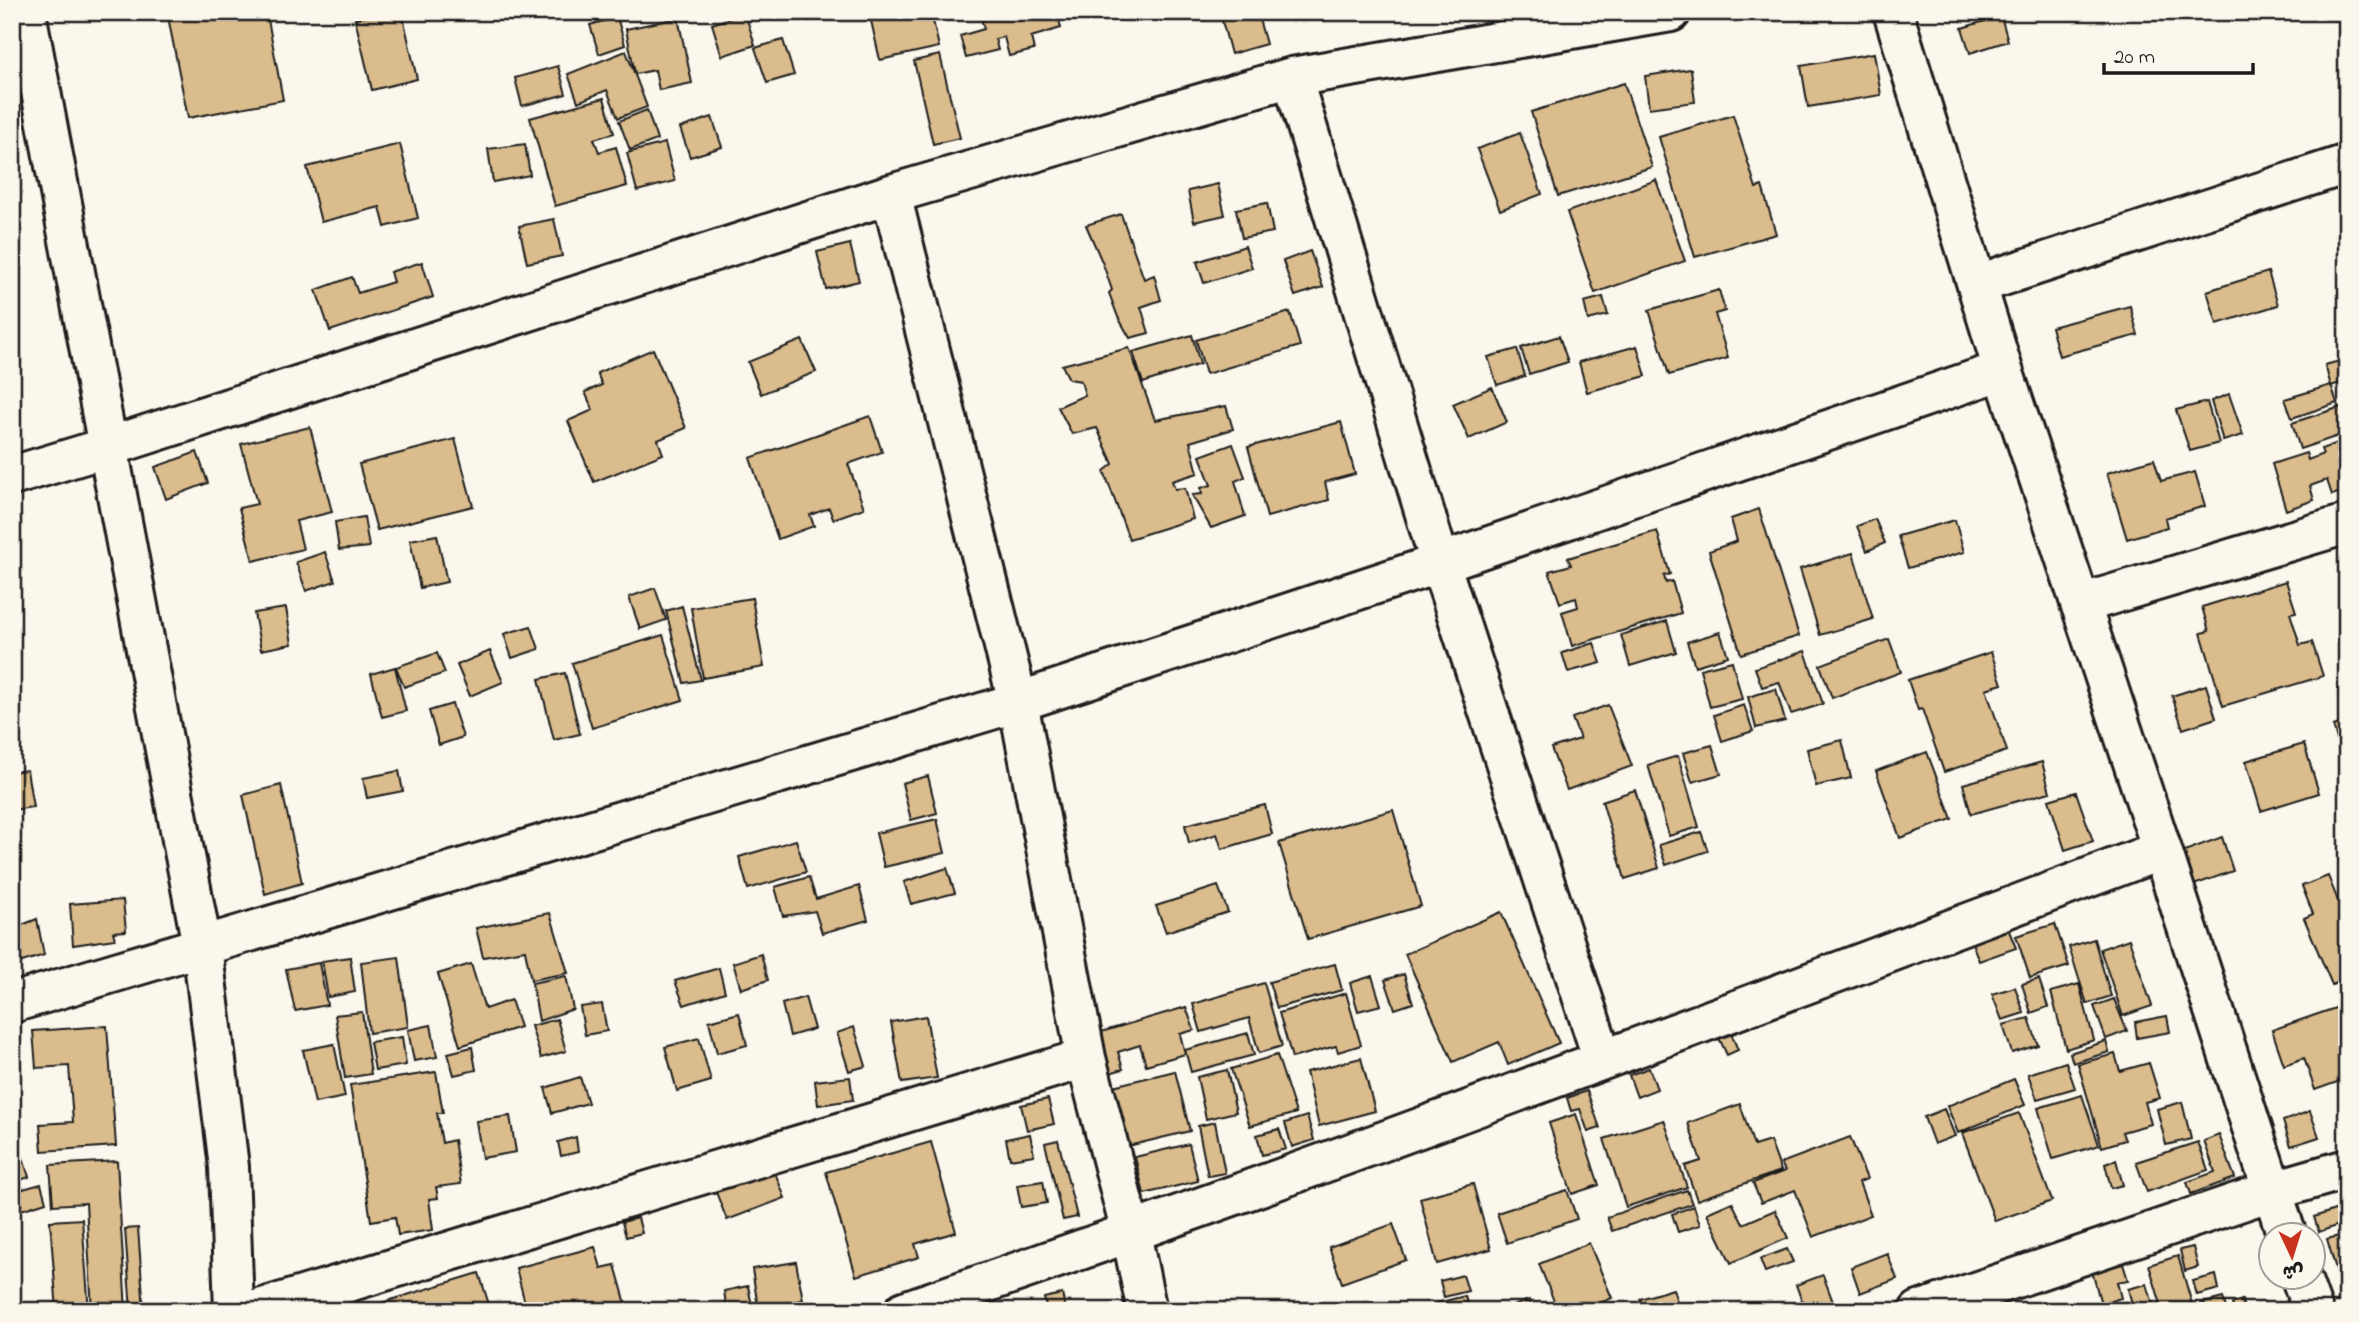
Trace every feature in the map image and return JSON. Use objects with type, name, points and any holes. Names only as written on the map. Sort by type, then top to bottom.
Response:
[{"type":"street","points":[[12,476],[891,194],[1292,77],[1671,12]]},
{"type":"street","points":[[1894,12],[2003,370],[2282,1222]]},
{"type":"street","points":[[22,24],[108,447],[202,946],[229,1167],[234,1311]]},
{"type":"street","points":[[1292,77],[1440,563],[1603,1060]]},
{"type":"street","points":[[1978,284],[2347,164]]},
{"type":"street","points":[[891,194],[1018,702],[1087,1058],[1131,1233],[1147,1311]]},
{"type":"street","points":[[12,1003],[1018,702],[1440,563],[2003,370]]},
{"type":"street","points":[[2080,604],[2347,523]]},
{"type":"street","points":[[904,1311],[1131,1233],[1603,1060],[2162,850]]},
{"type":"street","points":[[253,1311],[1087,1058]]},
{"type":"street","points":[[1919,1311],[2347,1168]]},
{"type":"street","points":[[2306,1292],[2312,1311]]},
{"type":"building","points":[[167,12],[252,12],[253,17],[267,14],[283,100],[188,118]]},
{"type":"building","points":[[384,12],[402,12],[417,79],[372,90],[355,19]]},
{"type":"building","points":[[825,12],[857,12],[857,15],[827,20]]},
{"type":"building","points":[[869,12],[931,12],[939,47],[880,60]]},
{"type":"building","points":[[989,12],[1057,12],[1061,28],[1031,37],[1034,50],[1009,56],[1004,37],[995,39],[998,50],[966,58],[960,36],[984,29],[980,15]]},
{"type":"building","points":[[1237,12],[1257,12],[1266,44],[1231,54],[1221,17]]},
{"type":"building","points":[[745,13],[755,45],[722,56],[712,24]]},
{"type":"building","points":[[2001,16],[2008,41],[1970,53],[1962,28]]},
{"type":"building","points":[[617,17],[625,45],[599,54],[590,25]]},
{"type":"building","points":[[678,18],[692,83],[659,90],[655,70],[635,74],[626,29]]},
{"type":"building","points":[[783,40],[794,75],[767,83],[755,48]]},
{"type":"building","points":[[626,51],[647,107],[618,118],[607,90],[578,102],[568,74]]},
{"type":"building","points":[[1874,53],[1881,95],[1808,107],[1801,66]]},
{"type":"building","points":[[940,55],[960,138],[933,144],[914,61]]},
{"type":"building","points":[[558,66],[566,94],[522,106],[515,78]]},
{"type":"building","points":[[1691,69],[1695,102],[1649,108],[1645,76]]},
{"type":"building","points":[[1624,83],[1652,167],[1558,196],[1531,112]]},
{"type":"building","points":[[604,98],[614,133],[594,139],[599,152],[616,147],[627,186],[555,206],[530,118]]},
{"type":"building","points":[[647,110],[657,140],[630,150],[619,121]]},
{"type":"building","points":[[1733,115],[1756,188],[1762,186],[1776,234],[1695,257],[1659,137]]},
{"type":"building","points":[[712,117],[722,147],[690,157],[680,128]]},
{"type":"building","points":[[1520,133],[1542,194],[1500,210],[1477,149]]},
{"type":"building","points":[[665,143],[675,181],[637,191],[627,153]]},
{"type":"building","points":[[400,144],[418,218],[385,227],[380,207],[321,222],[307,167]]},
{"type":"building","points":[[525,144],[530,175],[493,182],[488,149]]},
{"type":"building","points":[[1656,180],[1685,261],[1595,293],[1567,212]]},
{"type":"building","points":[[1218,184],[1225,215],[1194,222],[1188,191]]},
{"type":"building","points":[[1267,203],[1273,232],[1242,238],[1236,209]]},
{"type":"building","points":[[1121,214],[1144,279],[1154,275],[1161,300],[1141,307],[1149,333],[1130,338],[1118,317],[1109,293],[1112,290],[1103,264],[1086,225]]},
{"type":"building","points":[[554,219],[562,256],[527,263],[519,226]]},
{"type":"building","points":[[850,244],[859,281],[826,289],[817,252]]},
{"type":"building","points":[[1245,246],[1252,268],[1204,283],[1197,262]]},
{"type":"building","points":[[1310,251],[1323,287],[1295,296],[1283,261]]},
{"type":"building","points":[[422,262],[433,297],[330,331],[316,290],[352,277],[358,293],[393,282],[390,272]]},
{"type":"building","points":[[2268,272],[2278,305],[2217,324],[2207,291]]},
{"type":"building","points":[[1719,290],[1725,311],[1715,314],[1728,358],[1669,375],[1649,310]]},
{"type":"building","points":[[1603,297],[1608,315],[1588,320],[1584,302]]},
{"type":"building","points":[[2130,306],[2138,335],[2059,356],[2051,327]]},
{"type":"building","points":[[1290,312],[1300,346],[1206,374],[1196,340]]},
{"type":"building","points":[[1192,335],[1200,364],[1143,383],[1133,352]]},
{"type":"building","points":[[1559,336],[1568,362],[1529,374],[1521,348]]},
{"type":"building","points":[[802,340],[816,372],[761,394],[748,362]]},
{"type":"building","points":[[1637,346],[1646,376],[1587,392],[1579,362]]},
{"type":"building","points":[[1129,348],[1155,420],[1226,406],[1233,429],[1190,442],[1198,473],[1172,481],[1175,489],[1185,488],[1193,519],[1129,539],[1104,471],[1113,464],[1097,428],[1072,434],[1058,407],[1085,395],[1081,381],[1069,379],[1062,365]]},
{"type":"building","points":[[653,349],[686,428],[658,440],[663,454],[594,482],[568,421],[593,410],[585,392],[602,385],[597,373]]},
{"type":"building","points":[[1517,349],[1525,376],[1497,385],[1488,357]]},
{"type":"building","points":[[2347,359],[2347,381],[2331,386],[2325,365]]},
{"type":"building","points":[[2331,385],[2337,403],[2292,418],[2285,399]]},
{"type":"building","points":[[1492,387],[1507,422],[1469,439],[1453,404]]},
{"type":"building","points":[[2229,394],[2243,435],[2223,441],[2211,401]]},
{"type":"building","points":[[2207,402],[2219,443],[2190,451],[2176,410]]},
{"type":"building","points":[[2347,405],[2347,433],[2300,449],[2292,423]]},
{"type":"building","points":[[870,416],[882,452],[848,464],[864,508],[833,519],[829,508],[810,515],[814,526],[778,539],[750,458]]},
{"type":"building","points":[[1341,422],[1355,474],[1325,482],[1329,500],[1267,517],[1248,447]]},
{"type":"building","points":[[310,427],[332,512],[296,521],[303,549],[253,561],[239,508],[257,504],[241,444]]},
{"type":"building","points":[[455,439],[473,506],[377,530],[359,464]]},
{"type":"building","points":[[2346,440],[2347,490],[2332,495],[2327,480],[2310,486],[2314,500],[2286,510],[2272,464],[2306,453],[2308,460],[2323,454],[2321,449]]},
{"type":"building","points":[[1233,444],[1245,477],[1235,481],[1245,516],[1211,528],[1192,495],[1202,494],[1201,488],[1211,485],[1200,456]]},
{"type":"building","points":[[197,452],[208,483],[166,499],[155,467]]},
{"type":"building","points":[[2154,459],[2161,481],[2195,472],[2205,506],[2165,518],[2167,527],[2127,539],[2107,473]]},
{"type":"building","points":[[1759,509],[1799,636],[1741,654],[1709,551],[1737,541],[1731,519]]},
{"type":"building","points":[[364,517],[369,547],[339,550],[335,522]]},
{"type":"building","points":[[1875,519],[1885,543],[1867,551],[1857,526]]},
{"type":"building","points":[[1955,520],[1964,552],[1908,568],[1898,536]]},
{"type":"building","points":[[1657,531],[1670,574],[1664,576],[1666,583],[1672,581],[1681,613],[1572,646],[1562,612],[1578,607],[1576,598],[1560,603],[1549,571],[1571,565],[1568,558]]},
{"type":"building","points":[[437,535],[447,582],[420,588],[410,540]]},
{"type":"building","points":[[325,552],[335,581],[306,591],[296,562]]},
{"type":"building","points":[[1853,553],[1873,619],[1820,635],[1800,569]]},
{"type":"building","points":[[2286,581],[2296,612],[2290,613],[2300,645],[2312,642],[2323,676],[2223,706],[2201,633],[2209,631],[2202,607]]},
{"type":"building","points":[[655,588],[666,620],[640,629],[629,597]]},
{"type":"building","points":[[752,598],[764,667],[703,678],[691,608]]},
{"type":"building","points":[[682,606],[701,680],[684,683],[666,611]]},
{"type":"building","points":[[286,608],[292,644],[261,650],[254,613]]},
{"type":"building","points":[[1667,621],[1676,652],[1630,666],[1621,635]]},
{"type":"building","points":[[531,626],[539,649],[512,658],[504,634]]},
{"type":"building","points":[[1720,632],[1728,656],[1695,666],[1687,642]]},
{"type":"building","points":[[663,635],[683,700],[592,728],[572,663]]},
{"type":"building","points":[[1889,639],[1901,672],[1832,698],[1820,665]]},
{"type":"building","points":[[1594,643],[1601,663],[1568,672],[1562,653]]},
{"type":"building","points":[[490,651],[503,682],[470,696],[457,665]]},
{"type":"building","points":[[1805,651],[1823,704],[1791,714],[1779,682],[1762,687],[1755,668]]},
{"type":"building","points":[[1991,652],[2002,684],[1986,689],[2007,751],[1944,772],[1922,709],[1918,710],[1908,680]]},
{"type":"building","points":[[437,653],[445,673],[404,687],[396,667]]},
{"type":"building","points":[[1732,661],[1742,699],[1710,707],[1700,669]]},
{"type":"building","points":[[395,667],[406,711],[382,717],[371,674]]},
{"type":"building","points":[[565,673],[580,734],[554,740],[539,679]]},
{"type":"building","points":[[2206,685],[2216,718],[2183,729],[2172,696]]},
{"type":"building","points":[[1776,689],[1785,721],[1756,728],[1748,697]]},
{"type":"building","points":[[452,704],[463,737],[439,745],[429,711]]},
{"type":"building","points":[[1608,705],[1632,766],[1567,790],[1551,748],[1580,739],[1572,718]]},
{"type":"building","points":[[1744,705],[1753,731],[1722,741],[1714,715]]},
{"type":"building","points":[[2347,722],[2347,772],[2333,726]]},
{"type":"building","points":[[1842,740],[1851,778],[1816,786],[1807,749]]},
{"type":"building","points":[[2304,744],[2319,793],[2261,811],[2246,761]]},
{"type":"building","points":[[1712,745],[1721,774],[1692,782],[1683,753]]},
{"type":"building","points":[[1927,752],[1952,819],[1900,838],[1876,771]]},
{"type":"building","points":[[1678,756],[1699,827],[1669,836],[1648,765]]},
{"type":"building","points":[[2042,762],[2050,792],[1971,814],[1963,784]]},
{"type":"building","points":[[27,770],[33,807],[12,810],[12,772]]},
{"type":"building","points":[[399,771],[403,791],[367,798],[363,778]]},
{"type":"building","points":[[928,776],[937,813],[911,820],[902,783]]},
{"type":"building","points":[[281,785],[302,883],[265,894],[243,795]]},
{"type":"building","points":[[1635,790],[1659,868],[1625,879],[1602,801]]},
{"type":"building","points":[[2076,792],[2093,841],[2065,850],[2049,800]]},
{"type":"building","points":[[1265,805],[1272,834],[1222,849],[1217,834],[1189,843],[1185,825]]},
{"type":"building","points":[[1393,810],[1421,906],[1308,939],[1279,843]]},
{"type":"building","points":[[937,819],[945,853],[884,867],[876,833]]},
{"type":"building","points":[[1701,832],[1708,851],[1666,865],[1659,845]]},
{"type":"building","points":[[2222,837],[2233,871],[2183,889],[2171,856]]},
{"type":"building","points":[[796,840],[806,872],[748,889],[739,857]]},
{"type":"building","points":[[947,868],[955,893],[911,904],[904,882]]},
{"type":"building","points":[[2328,876],[2347,923],[2347,979],[2332,985],[2304,918],[2313,914],[2302,886]]},
{"type":"building","points":[[809,877],[816,899],[859,886],[868,920],[822,933],[815,911],[783,916],[775,887]]},
{"type":"building","points":[[1218,886],[1228,912],[1166,932],[1156,906]]},
{"type":"building","points":[[123,900],[126,931],[113,932],[115,939],[73,945],[70,904]]},
{"type":"building","points":[[1501,912],[1559,1043],[1508,1065],[1499,1042],[1453,1062],[1405,954]]},
{"type":"building","points":[[550,913],[568,973],[531,980],[525,950],[483,957],[476,928]]},
{"type":"building","points":[[37,919],[44,955],[13,965],[12,929]]},
{"type":"building","points":[[2005,921],[2016,948],[1979,961],[1969,935]]},
{"type":"building","points":[[2055,924],[2069,966],[2030,978],[2016,936]]},
{"type":"building","points":[[2094,939],[2111,996],[2087,1004],[2069,947]]},
{"type":"building","points":[[2129,939],[2152,1006],[2123,1016],[2100,949]]},
{"type":"building","points":[[761,954],[768,980],[741,989],[733,963]]},
{"type":"building","points":[[350,957],[355,992],[328,997],[322,961]]},
{"type":"building","points":[[399,957],[408,1027],[369,1033],[361,962]]},
{"type":"building","points":[[319,963],[327,1005],[295,1011],[286,969]]},
{"type":"building","points":[[471,964],[485,1009],[511,1000],[520,1027],[460,1046],[438,974]]},
{"type":"building","points":[[1335,964],[1342,990],[1277,1008],[1269,982]]},
{"type":"building","points":[[719,968],[725,992],[684,1005],[675,981]]},
{"type":"building","points":[[1404,974],[1413,1003],[1395,1009],[1385,980]]},
{"type":"building","points":[[566,976],[573,1009],[539,1021],[532,983]]},
{"type":"building","points":[[1372,976],[1381,1005],[1358,1011],[1350,983]]},
{"type":"building","points":[[2039,979],[2048,1007],[2031,1013],[2022,984]]},
{"type":"building","points":[[1264,983],[1282,1046],[1259,1053],[1249,1018],[1201,1032],[1193,1004]]},
{"type":"building","points":[[2079,984],[2094,1040],[2066,1049],[2051,992]]},
{"type":"building","points":[[2015,987],[2024,1013],[2002,1020],[1992,994]]},
{"type":"building","points":[[1346,993],[1361,1045],[1338,1052],[1336,1046],[1292,1058],[1279,1013]]},
{"type":"building","points":[[805,997],[814,1029],[790,1036],[782,1004]]},
{"type":"building","points":[[2114,999],[2127,1031],[2106,1039],[2094,1006]]},
{"type":"building","points":[[602,1004],[607,1031],[585,1035],[580,1007]]},
{"type":"building","points":[[2347,1004],[2346,1100],[2340,1081],[2315,1090],[2304,1058],[2284,1065],[2272,1030]]},
{"type":"building","points":[[1186,1007],[1194,1030],[1180,1034],[1185,1054],[1146,1065],[1140,1045],[1118,1052],[1123,1069],[1103,1075],[1091,1035]]},
{"type":"building","points":[[362,1012],[371,1074],[345,1078],[335,1015]]},
{"type":"building","points":[[739,1013],[747,1045],[717,1053],[709,1021]]},
{"type":"building","points":[[926,1016],[937,1078],[902,1083],[891,1022]]},
{"type":"building","points":[[2167,1016],[2170,1032],[2137,1038],[2135,1022]]},
{"type":"building","points":[[2029,1018],[2038,1045],[2012,1053],[2003,1025]]},
{"type":"building","points":[[557,1019],[566,1051],[541,1058],[531,1026]]},
{"type":"building","points":[[431,1025],[437,1057],[414,1061],[408,1030]]},
{"type":"building","points":[[107,1026],[116,1146],[42,1151],[40,1124],[73,1122],[69,1066],[36,1068],[33,1031]]},
{"type":"building","points":[[854,1027],[866,1066],[849,1071],[837,1033]]},
{"type":"building","points":[[1248,1033],[1254,1055],[1191,1072],[1185,1050]]},
{"type":"building","points":[[1731,1033],[1738,1050],[1727,1055],[1719,1038]]},
{"type":"building","points":[[402,1037],[406,1065],[375,1070],[370,1042]]},
{"type":"building","points":[[699,1038],[711,1081],[677,1091],[665,1047]]},
{"type":"building","points":[[2106,1041],[2109,1052],[2073,1063],[2070,1053]]},
{"type":"building","points":[[334,1044],[345,1097],[315,1103],[303,1050]]},
{"type":"building","points":[[472,1047],[476,1070],[454,1075],[448,1053]]},
{"type":"building","points":[[2115,1054],[2120,1071],[2149,1063],[2160,1098],[2145,1102],[2151,1124],[2122,1132],[2125,1140],[2102,1147],[2078,1064]]},
{"type":"building","points":[[1277,1055],[1296,1113],[1250,1126],[1231,1069]]},
{"type":"building","points":[[1361,1058],[1375,1111],[1319,1126],[1306,1072]]},
{"type":"building","points":[[2066,1062],[2075,1088],[2037,1099],[2028,1074]]},
{"type":"building","points":[[1649,1068],[1657,1089],[1637,1097],[1629,1075]]},
{"type":"building","points":[[1227,1070],[1236,1112],[1206,1119],[1197,1077]]},
{"type":"building","points":[[1175,1071],[1190,1131],[1124,1147],[1109,1087]]},
{"type":"building","points":[[436,1072],[443,1113],[437,1113],[442,1143],[454,1140],[461,1184],[436,1187],[438,1198],[429,1199],[433,1230],[398,1235],[395,1217],[371,1221],[350,1085]]},
{"type":"building","points":[[580,1077],[588,1103],[552,1113],[545,1088]]},
{"type":"building","points":[[850,1077],[853,1100],[818,1105],[815,1081]]},
{"type":"building","points":[[2014,1079],[2025,1105],[1958,1133],[1947,1106]]},
{"type":"building","points":[[1587,1091],[1600,1128],[1588,1132],[1580,1109],[1571,1111],[1567,1098]]},
{"type":"building","points":[[2082,1095],[2099,1145],[2053,1159],[2038,1108]]},
{"type":"building","points":[[1048,1099],[1054,1124],[1027,1130],[1021,1105]]},
{"type":"building","points":[[2182,1102],[2191,1139],[2166,1145],[2157,1109]]},
{"type":"building","points":[[1740,1104],[1754,1146],[1770,1141],[1781,1171],[1697,1200],[1685,1166],[1701,1161],[1688,1123]]},
{"type":"building","points":[[1944,1109],[1955,1136],[1934,1144],[1924,1117]]},
{"type":"building","points":[[2310,1111],[2319,1137],[2291,1146],[2283,1121]]},
{"type":"building","points":[[2019,1113],[2052,1201],[1995,1221],[1962,1133]]},
{"type":"building","points":[[1576,1114],[1599,1185],[1572,1194],[1549,1123]]},
{"type":"building","points":[[510,1116],[516,1152],[482,1158],[476,1121]]},
{"type":"building","points":[[1307,1116],[1314,1140],[1292,1147],[1285,1123]]},
{"type":"building","points":[[1664,1120],[1687,1187],[1626,1207],[1604,1139]]},
{"type":"building","points":[[1215,1122],[1225,1173],[1208,1176],[1198,1126]]},
{"type":"building","points":[[12,1124],[29,1177],[12,1183]]},
{"type":"building","points":[[1279,1129],[1286,1149],[1262,1155],[1257,1135]]},
{"type":"building","points":[[1030,1134],[1034,1155],[1010,1159],[1006,1139]]},
{"type":"building","points":[[2219,1135],[2235,1178],[2191,1194],[2187,1182],[2215,1172],[2204,1141]]},
{"type":"building","points":[[576,1137],[578,1152],[561,1156],[558,1142]]},
{"type":"building","points":[[1850,1137],[1867,1179],[1859,1182],[1871,1215],[1813,1237],[1795,1190],[1761,1203],[1753,1183],[1785,1171],[1781,1163]]},
{"type":"building","points":[[1058,1140],[1077,1217],[1063,1220],[1045,1143]]},
{"type":"building","points":[[931,1142],[956,1232],[915,1244],[919,1257],[856,1276],[826,1172]]},
{"type":"building","points":[[2198,1142],[2208,1170],[2147,1192],[2136,1162]]},
{"type":"building","points":[[1189,1144],[1198,1181],[1144,1194],[1135,1157]]},
{"type":"building","points":[[2116,1160],[2123,1185],[2111,1188],[2105,1164]]},
{"type":"building","points":[[117,1161],[126,1311],[92,1311],[86,1203],[53,1205],[50,1165]]},
{"type":"building","points":[[772,1165],[785,1198],[727,1220],[714,1187]]},
{"type":"building","points":[[1043,1181],[1047,1203],[1021,1207],[1017,1185]]},
{"type":"building","points":[[41,1184],[46,1202],[12,1213],[12,1192]]},
{"type":"building","points":[[1473,1184],[1491,1249],[1437,1264],[1420,1198]]},
{"type":"building","points":[[1567,1190],[1577,1219],[1507,1243],[1497,1213]]},
{"type":"building","points":[[1687,1190],[1692,1204],[1612,1231],[1607,1217]]},
{"type":"building","points":[[1732,1202],[1743,1224],[1775,1210],[1788,1238],[1731,1263],[1707,1213]]},
{"type":"building","points":[[1694,1206],[1700,1225],[1678,1232],[1672,1214]]},
{"type":"building","points":[[2347,1206],[2347,1222],[2328,1229],[2328,1222],[2316,1222],[2314,1217]]},
{"type":"building","points":[[638,1218],[642,1233],[626,1237],[622,1222]]},
{"type":"building","points":[[82,1219],[89,1311],[57,1311],[50,1221]]},
{"type":"building","points":[[1393,1224],[1406,1260],[1342,1283],[1329,1247]]},
{"type":"building","points":[[138,1228],[144,1311],[131,1311],[125,1229]]},
{"type":"building","points":[[2347,1234],[2347,1274],[2338,1276],[2328,1239]]},
{"type":"building","points":[[1589,1243],[1612,1298],[1582,1311],[1558,1311],[1539,1264]]},
{"type":"building","points":[[595,1247],[601,1268],[615,1265],[628,1311],[527,1311],[516,1268]]},
{"type":"building","points":[[2193,1247],[2198,1267],[2185,1271],[2180,1250]]},
{"type":"building","points":[[1787,1249],[1793,1262],[1765,1272],[1760,1259]]},
{"type":"building","points":[[1887,1253],[1897,1279],[1860,1293],[1851,1267]]},
{"type":"building","points":[[2178,1256],[2194,1311],[2163,1311],[2149,1265]]},
{"type":"building","points":[[796,1262],[803,1300],[758,1307],[752,1269]]},
{"type":"building","points":[[2123,1264],[2128,1280],[2117,1282],[2121,1298],[2101,1304],[2092,1271]]},
{"type":"building","points":[[479,1273],[491,1311],[355,1311]]},
{"type":"building","points":[[1463,1275],[1468,1291],[1444,1297],[1440,1281]]},
{"type":"building","points":[[1823,1275],[1833,1302],[1806,1311],[1796,1285]]},
{"type":"building","points":[[2216,1275],[2219,1289],[2197,1295],[2193,1281]]},
{"type":"building","points":[[2147,1284],[2155,1311],[2134,1311],[2128,1289]]},
{"type":"building","points":[[748,1286],[753,1311],[727,1311],[724,1291]]},
{"type":"building","points":[[1673,1289],[1680,1311],[1644,1311],[1640,1299]]},
{"type":"building","points":[[1062,1294],[1066,1311],[1047,1311],[1044,1298]]},
{"type":"building","points":[[1465,1296],[1469,1311],[1439,1311],[1437,1303]]},
{"type":"building","points":[[2223,1298],[2227,1311],[2202,1311],[2200,1304]]},
{"type":"building","points":[[1529,1300],[1533,1311],[1500,1311]]},
{"type":"building","points":[[2242,1300],[2244,1311],[2234,1311],[2232,1304]]},
{"type":"building","points":[[2125,1302],[2127,1311],[2107,1311],[2106,1307]]}]
